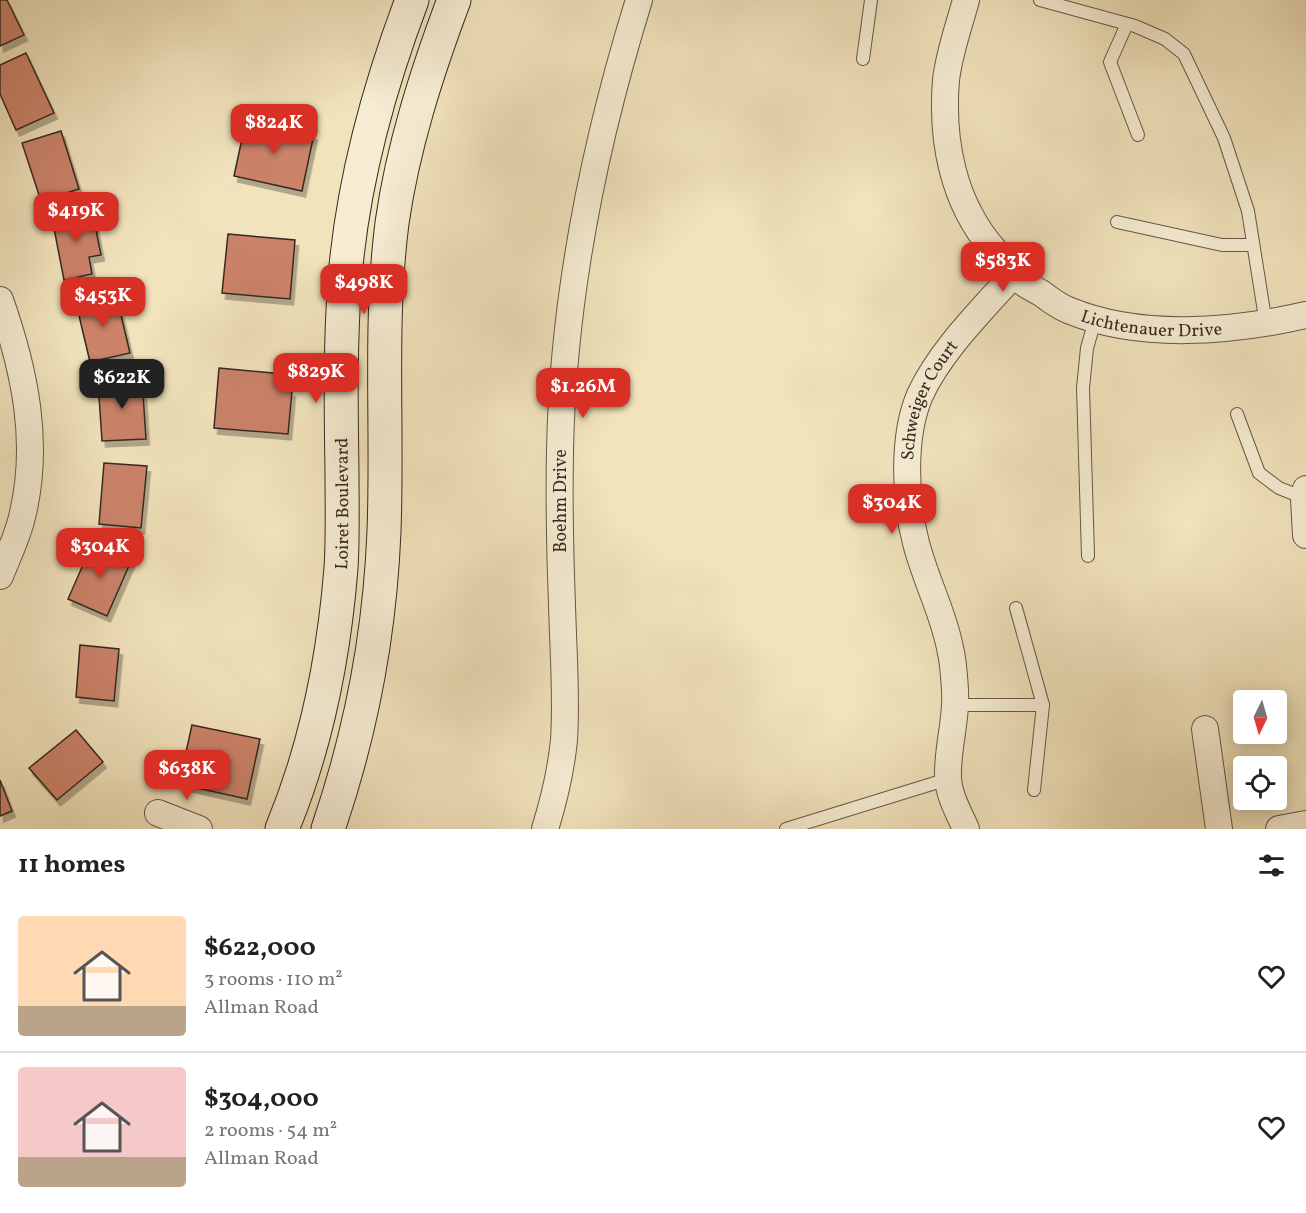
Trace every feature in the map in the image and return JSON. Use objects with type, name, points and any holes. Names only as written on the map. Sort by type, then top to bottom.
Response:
[{"type":"street","name":"Loiret Boulevard","points":[[282,829],[314,734],[324,688],[341,568],[342,339],[351,217],[374,110],[394,46],[412,0]]},
{"type":"street","points":[[328,829],[356,735],[375,630],[384,528],[384,341],[393,222],[420,96],[454,0]]},
{"type":"street","name":"Boehm Drive","points":[[545,829],[557,788],[564,741],[565,682],[559,527],[560,448],[562,384],[570,313],[579,245],[591,183],[608,110],[639,0]]},
{"type":"street","name":"Lichtenauer Drive","points":[[966,0],[954,40],[946,79],[945,125],[951,170],[979,232],[1022,282],[1066,310],[1095,320],[1160,330],[1266,324],[1306,315]]},
{"type":"street","name":"Schweiger Court","points":[[966,829],[954,803],[948,779],[955,705],[953,664],[945,625],[916,544],[910,515],[908,450],[912,421],[920,396],[935,368],[1015,273]]},
{"type":"street","points":[[0,300],[10,327],[24,387],[31,436],[30,470],[21,522],[0,576]]},
{"type":"street","points":[[342,339],[384,341]]},
{"type":"street","points":[[1305,494],[1306,535]]},
{"type":"street","points":[[1205,729],[1219,829]]},
{"type":"street","points":[[158,813],[199,829]]},
{"type":"lane","points":[[863,59],[871,0]]},
{"type":"lane","points":[[1040,0],[1127,24],[1165,39],[1184,54],[1224,138],[1248,211],[1266,324]]},
{"type":"lane","points":[[1127,24],[1110,62],[1138,135]]},
{"type":"lane","points":[[1118,222],[1222,245],[1253,244]]},
{"type":"lane","points":[[1088,556],[1083,388],[1087,348],[1095,320]]},
{"type":"lane","points":[[1237,414],[1259,473],[1279,488],[1305,494]]},
{"type":"lane","points":[[1016,608],[1043,705],[1034,790]]},
{"type":"lane","points":[[955,705],[1043,705]]},
{"type":"lane","points":[[786,829],[948,779]]},
{"type":"building","points":[[0,0],[7,0],[24,35],[0,46]]},
{"type":"building","points":[[26,53],[54,113],[16,130],[0,94],[0,65]]},
{"type":"building","points":[[246,120],[314,134],[302,191],[234,176]]},
{"type":"building","points":[[61,131],[79,189],[41,201],[22,143]]},
{"type":"building","points":[[92,210],[101,255],[89,257],[92,274],[64,280],[52,218]]},
{"type":"building","points":[[228,234],[295,240],[290,299],[222,293]]},
{"type":"building","points":[[116,294],[130,353],[90,362],[76,303]]},
{"type":"building","points":[[219,368],[283,374],[282,390],[292,391],[288,434],[214,428]]},
{"type":"building","points":[[142,379],[146,439],[102,441],[98,382]]},
{"type":"building","points":[[104,463],[147,466],[141,528],[99,524]]},
{"type":"building","points":[[93,542],[132,559],[107,616],[68,599]]},
{"type":"building","points":[[80,645],[119,649],[114,701],[76,697]]},
{"type":"building","points":[[192,725],[260,739],[247,799],[179,784]]},
{"type":"building","points":[[76,730],[103,762],[57,800],[29,768]]},
{"type":"building","points":[[0,780],[12,811],[0,816]]}]
